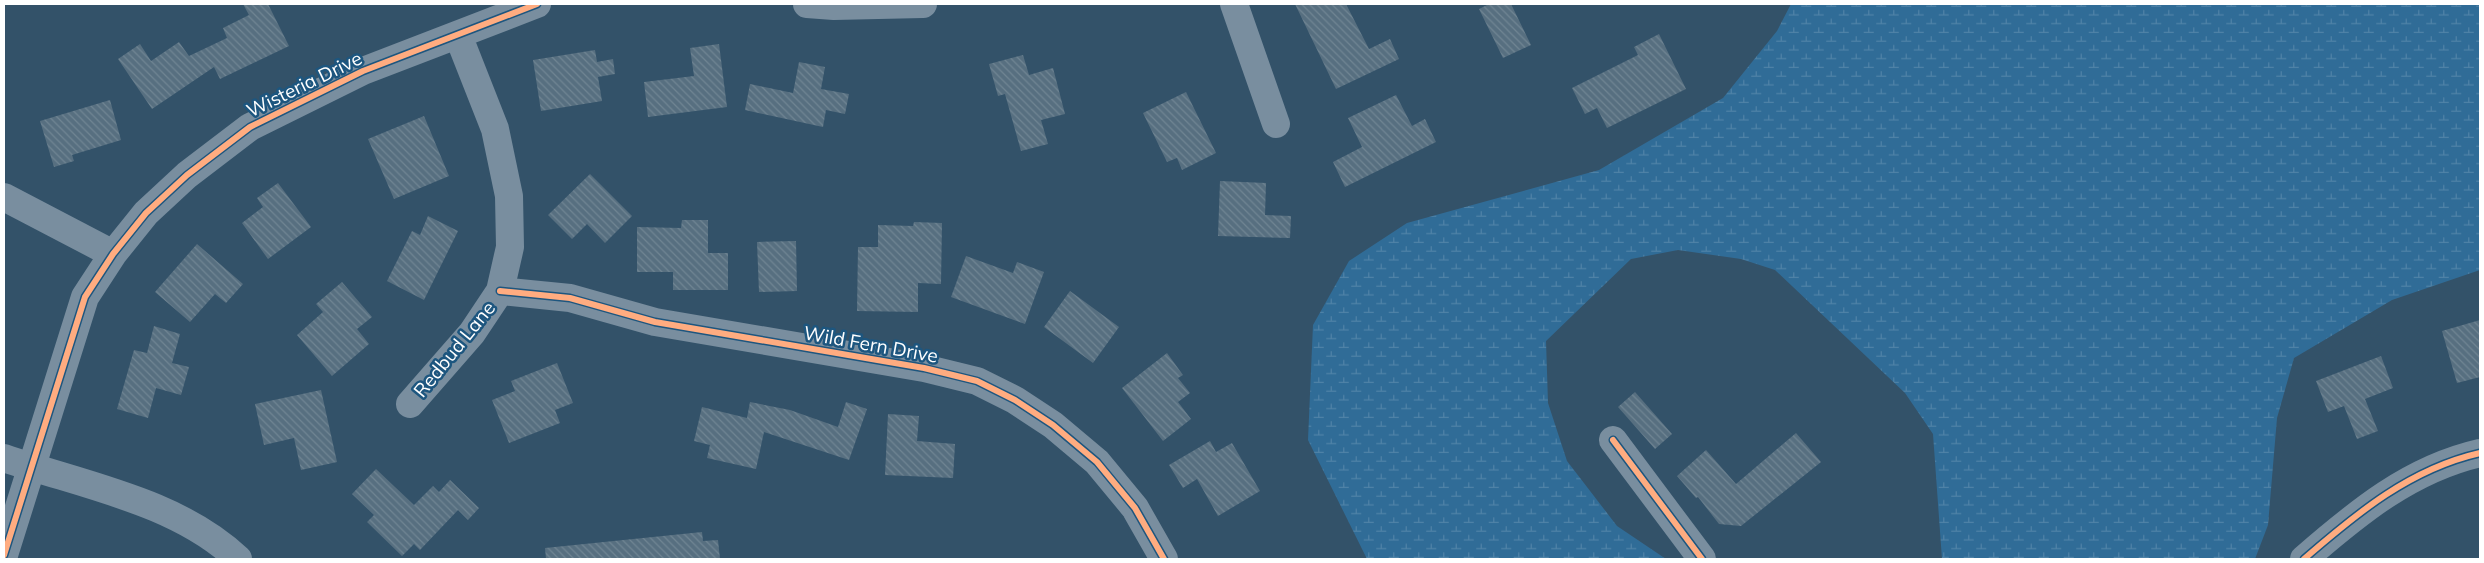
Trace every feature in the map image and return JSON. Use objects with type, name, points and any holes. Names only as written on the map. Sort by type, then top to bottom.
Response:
[{"type":"street","name":"Wisteria Drive","points":[[4,555],[30,467],[85,298],[113,254],[146,213],[187,175],[250,126],[363,71],[537,4]]},
{"type":"street","points":[[807,4],[834,6],[923,4]]},
{"type":"street","points":[[1234,4],[1276,124]]},
{"type":"street","name":"Redbud Lane","points":[[410,404],[472,333],[500,291],[510,247],[509,196],[495,130],[458,36]]},
{"type":"street","points":[[4,197],[113,254]]},
{"type":"street","name":"Wild Fern Drive","points":[[500,291],[570,298],[655,322],[905,364],[977,381],[1015,400],[1053,425],[1097,462],[1135,508],[1164,559]]},
{"type":"street","points":[[1613,440],[1702,559]]},
{"type":"street","points":[[2304,559],[2376,499],[2418,476],[2465,456],[2480,453]]},
{"type":"street","points":[[4,458],[156,507],[203,532],[238,559]]},
{"type":"green space","points":[[1791,4],[2480,4],[2480,270],[2392,300],[2294,358],[2277,418],[2268,525],[2255,559],[1942,559],[1933,434],[1905,393],[1775,270],[1741,259],[1678,250],[1631,259],[1546,341],[1548,403],[1567,461],[1617,526],[1666,559],[1367,559],[1308,440],[1313,325],[1349,261],[1407,223],[1599,170],[1723,98],[1777,31]]},
{"type":"building","points":[[243,4],[268,4],[289,46],[220,79],[214,67],[152,109],[118,59],[140,44],[151,61],[179,42],[189,56],[227,38],[223,28],[249,15]]},
{"type":"building","points":[[1295,4],[1346,4],[1369,49],[1390,39],[1399,59],[1336,89]]},
{"type":"building","points":[[1489,4],[1511,4],[1531,45],[1503,58],[1479,9]]},
{"type":"building","points":[[1659,34],[1686,89],[1607,128],[1597,108],[1585,114],[1572,88],[1638,55],[1634,47]]},
{"type":"building","points":[[719,44],[727,107],[648,117],[644,82],[694,76],[690,48]]},
{"type":"building","points":[[595,50],[597,62],[613,59],[615,74],[598,77],[602,101],[541,111],[533,60]]},
{"type":"building","points":[[1023,55],[1029,75],[1053,68],[1065,114],[1041,120],[1048,144],[1021,151],[1005,94],[998,96],[989,64]]},
{"type":"building","points":[[799,62],[825,67],[821,89],[849,94],[845,114],[826,110],[823,127],[745,110],[750,84],[793,93]]},
{"type":"building","points":[[1186,92],[1216,153],[1182,170],[1177,158],[1167,162],[1143,113]]},
{"type":"building","points":[[1396,95],[1412,126],[1425,119],[1436,142],[1345,187],[1333,162],[1362,147],[1348,118]]},
{"type":"building","points":[[110,100],[121,140],[72,155],[74,161],[54,167],[40,121]]},
{"type":"building","points":[[424,116],[449,176],[394,199],[368,139]]},
{"type":"building","points":[[590,174],[632,216],[605,243],[587,224],[572,239],[548,215]]},
{"type":"building","points":[[1220,181],[1266,183],[1265,215],[1291,216],[1290,238],[1218,236]]},
{"type":"building","points":[[278,183],[311,227],[268,259],[242,223],[263,207],[257,198]]},
{"type":"building","points":[[428,216],[458,231],[424,300],[387,281],[412,231],[420,235]]},
{"type":"building","points":[[682,220],[708,220],[708,253],[728,253],[728,290],[673,290],[673,272],[637,272],[637,227],[681,228]]},
{"type":"building","points":[[914,222],[942,223],[941,284],[918,283],[918,312],[857,311],[858,247],[878,247],[878,225],[913,226]]},
{"type":"building","points":[[796,241],[797,291],[759,292],[757,242]]},
{"type":"building","points":[[197,244],[243,284],[226,303],[215,294],[190,322],[155,292]]},
{"type":"building","points":[[966,256],[1013,273],[1017,262],[1044,272],[1025,324],[951,297]]},
{"type":"building","points":[[342,282],[372,317],[357,329],[369,344],[332,376],[297,335],[323,312],[316,304]]},
{"type":"building","points":[[1070,291],[1119,327],[1093,363],[1044,327]]},
{"type":"building","points":[[2480,320],[2480,377],[2457,383],[2442,331]]},
{"type":"building","points":[[154,326],[180,334],[172,363],[189,367],[181,395],[156,388],[148,418],[117,409],[134,350],[147,353]]},
{"type":"building","points":[[1167,353],[1183,375],[1178,378],[1190,393],[1178,402],[1191,419],[1163,441],[1122,388]]},
{"type":"building","points":[[2381,356],[2393,388],[2365,399],[2378,431],[2357,439],[2344,406],[2328,412],[2316,381]]},
{"type":"building","points":[[557,363],[573,403],[555,410],[560,423],[509,443],[492,400],[515,391],[511,381]]},
{"type":"building","points":[[321,390],[337,462],[301,470],[294,438],[264,445],[255,404]]},
{"type":"building","points":[[1635,392],[1672,434],[1655,449],[1618,407]]},
{"type":"building","points":[[750,402],[790,410],[838,427],[846,402],[867,409],[849,460],[764,432],[756,469],[707,458],[710,445],[694,441],[702,407],[747,418]]},
{"type":"building","points":[[888,414],[919,416],[917,441],[955,444],[953,478],[885,475]]},
{"type":"building","points":[[1796,433],[1821,462],[1741,526],[1719,524],[1698,497],[1696,498],[1677,476],[1706,450],[1736,484]]},
{"type":"building","points":[[1210,441],[1216,452],[1232,443],[1260,491],[1218,516],[1197,479],[1183,488],[1169,465]]},
{"type":"building","points":[[376,469],[414,505],[433,486],[439,492],[450,480],[479,508],[468,520],[458,510],[420,550],[414,544],[402,556],[367,522],[374,515],[352,494]]},
{"type":"building","points":[[702,532],[703,541],[718,540],[720,559],[546,559],[545,548]]},
{"type":"cycle path","points":[[4,555],[85,297],[113,254],[146,213],[187,175],[250,127],[363,71],[537,4]]},
{"type":"cycle path","points":[[500,291],[570,298],[655,322],[924,368],[977,381],[1015,400],[1053,425],[1097,462],[1135,508],[1164,559]]},
{"type":"cycle path","points":[[1613,440],[1702,559]]},
{"type":"cycle path","points":[[2304,559],[2365,509],[2408,481],[2455,460],[2480,453]]}]
